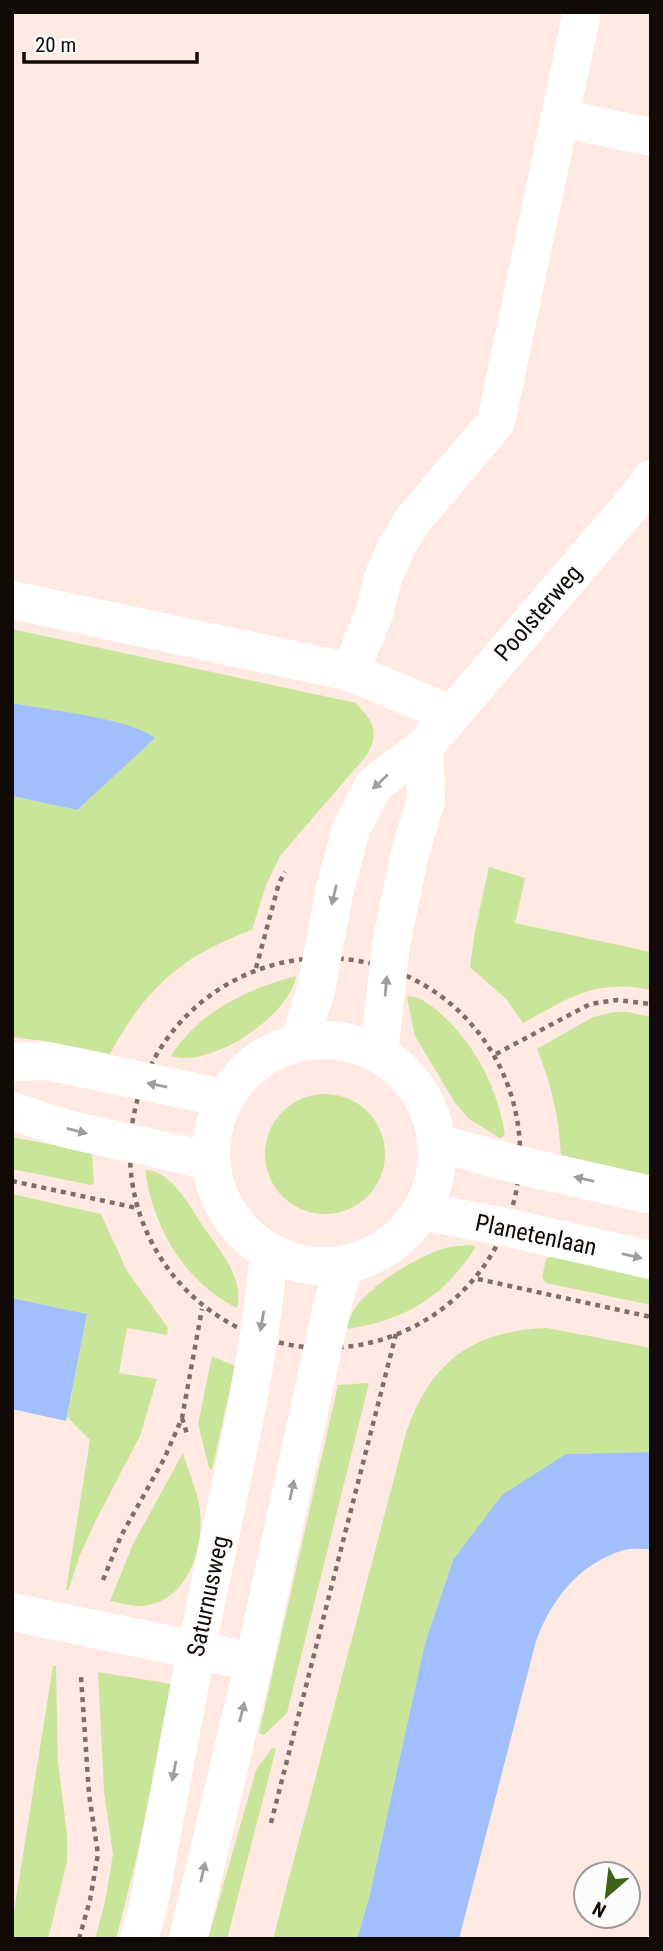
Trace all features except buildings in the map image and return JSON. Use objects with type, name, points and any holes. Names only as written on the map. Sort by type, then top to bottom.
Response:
[{"type":"main road","points":[[350,672],[374,614],[383,578],[397,546],[413,520],[496,422],[582,12]]},
{"type":"main road","points":[[559,118],[651,137]]},
{"type":"main road","name":"Poolsterweg","points":[[299,1042],[316,990],[334,893],[351,829],[374,785],[424,747],[651,479]]},
{"type":"main road","points":[[12,600],[350,672],[450,714]]},
{"type":"main road","points":[[379,1054],[391,944],[410,853],[426,800],[424,747]]},
{"type":"main road","points":[[326,1039],[353,1044],[379,1054],[407,1077],[428,1107],[437,1143],[435,1178],[421,1211],[401,1236],[375,1254],[344,1265],[318,1267],[293,1262],[270,1253],[240,1230],[219,1198],[210,1161],[212,1129],[224,1098],[243,1073],[269,1054],[299,1042],[326,1039]]},
{"type":"main road","points":[[12,1062],[47,1061],[224,1098]]},
{"type":"main road","points":[[12,1111],[67,1129],[210,1161]]},
{"type":"main road","points":[[437,1143],[651,1195]]},
{"type":"main road","name":"Planetenlaan","points":[[421,1211],[651,1260]]},
{"type":"main road","name":"Saturnusweg","points":[[139,1939],[148,1908],[256,1362],[270,1253]]},
{"type":"main road","points":[[188,1939],[254,1662],[331,1311],[344,1265]]},
{"type":"main road","points":[[12,1612],[254,1662]]},
{"type":"path","points":[[256,968],[262,939]]},
{"type":"path","points":[[496,1054],[590,1004],[618,1000],[651,1004]]},
{"type":"path","points":[[12,1181],[137,1208]]},
{"type":"path","points":[[478,1279],[651,1317]]},
{"type":"path","points":[[79,1939],[90,1900],[97,1854],[81,1687],[87,1629],[98,1592],[121,1536],[164,1458],[182,1418],[202,1309]]},
{"type":"path","points":[[300,1713],[396,1334]]},
{"type":"green space","points":[[12,629],[356,703],[373,727],[373,740],[367,755],[280,856],[266,885],[252,930],[205,951],[168,977],[137,1011],[110,1054],[12,1037],[12,796],[77,810],[119,723],[12,703]]},
{"type":"green space","points":[[489,867],[525,878],[515,923],[651,952],[651,990],[631,987],[598,989],[569,998],[523,1023],[507,1000],[470,967]]},
{"type":"green space","points":[[296,976],[291,991],[279,1007],[246,1036],[206,1055],[187,1058],[171,1056],[195,1026],[210,1014],[242,995]]},
{"type":"green space","points":[[409,996],[423,1000],[439,1012],[475,1055],[497,1100],[505,1134],[503,1137],[500,1138],[469,1119],[455,1103],[415,1036],[407,998]]},
{"type":"green space","points":[[614,1012],[651,1017],[651,1178],[561,1156],[554,1102],[537,1049],[593,1017]]},
{"type":"green space","points":[[325,1094],[348,1098],[368,1111],[381,1131],[385,1154],[381,1177],[368,1197],[348,1210],[325,1214],[302,1210],[282,1197],[269,1177],[265,1154],[269,1131],[282,1111],[302,1098]]},
{"type":"green space","points":[[12,1137],[90,1152],[94,1184],[12,1169]]},
{"type":"green space","points":[[145,1170],[163,1176],[179,1190],[222,1253],[237,1286],[237,1308],[201,1283],[174,1251],[155,1212]]},
{"type":"green space","points":[[12,1194],[101,1214],[127,1271],[168,1328],[167,1335],[127,1328],[119,1373],[157,1379],[140,1436],[95,1522],[68,1591],[66,1590],[90,1440],[67,1417],[87,1314],[12,1298]]},
{"type":"green space","points":[[449,1247],[476,1247],[451,1280],[422,1303],[389,1319],[348,1329],[350,1317],[358,1304],[384,1280],[430,1253]]},
{"type":"green space","points":[[552,1256],[651,1280],[651,1305],[546,1283],[542,1278],[546,1259]]},
{"type":"green space","points":[[547,1328],[651,1348],[651,1452],[566,1454],[453,1560],[425,1643],[369,1898],[357,1939],[273,1939],[406,1433],[416,1408],[442,1369],[476,1344],[520,1330]]},
{"type":"green space","points":[[212,1356],[235,1366],[212,1470],[209,1468],[198,1424]]},
{"type":"green space","points":[[369,1383],[287,1713],[264,1735],[259,1733],[338,1385]]},
{"type":"green space","points":[[183,1453],[195,1489],[201,1525],[196,1556],[190,1571],[171,1595],[158,1602],[138,1606],[110,1601],[133,1544]]},
{"type":"green space","points":[[53,1666],[56,1666],[58,1761],[67,1835],[67,1862],[48,1939],[12,1939],[12,1924]]},
{"type":"green space","points":[[98,1672],[172,1684],[137,1856],[116,1939],[95,1939],[105,1902],[113,1854],[104,1792]]},
{"type":"green space","points":[[272,1748],[276,1749],[227,1939],[208,1939],[256,1770]]},
{"type":"water","points":[[12,703],[108,720],[143,731],[155,738],[77,810],[12,796]]},
{"type":"water","points":[[12,1298],[87,1314],[66,1421],[12,1409]]},
{"type":"water","points":[[651,1452],[651,1549],[624,1550],[593,1564],[580,1574],[559,1597],[536,1641],[459,1939],[357,1939],[369,1898],[425,1643],[453,1560],[502,1495],[566,1454]]}]
